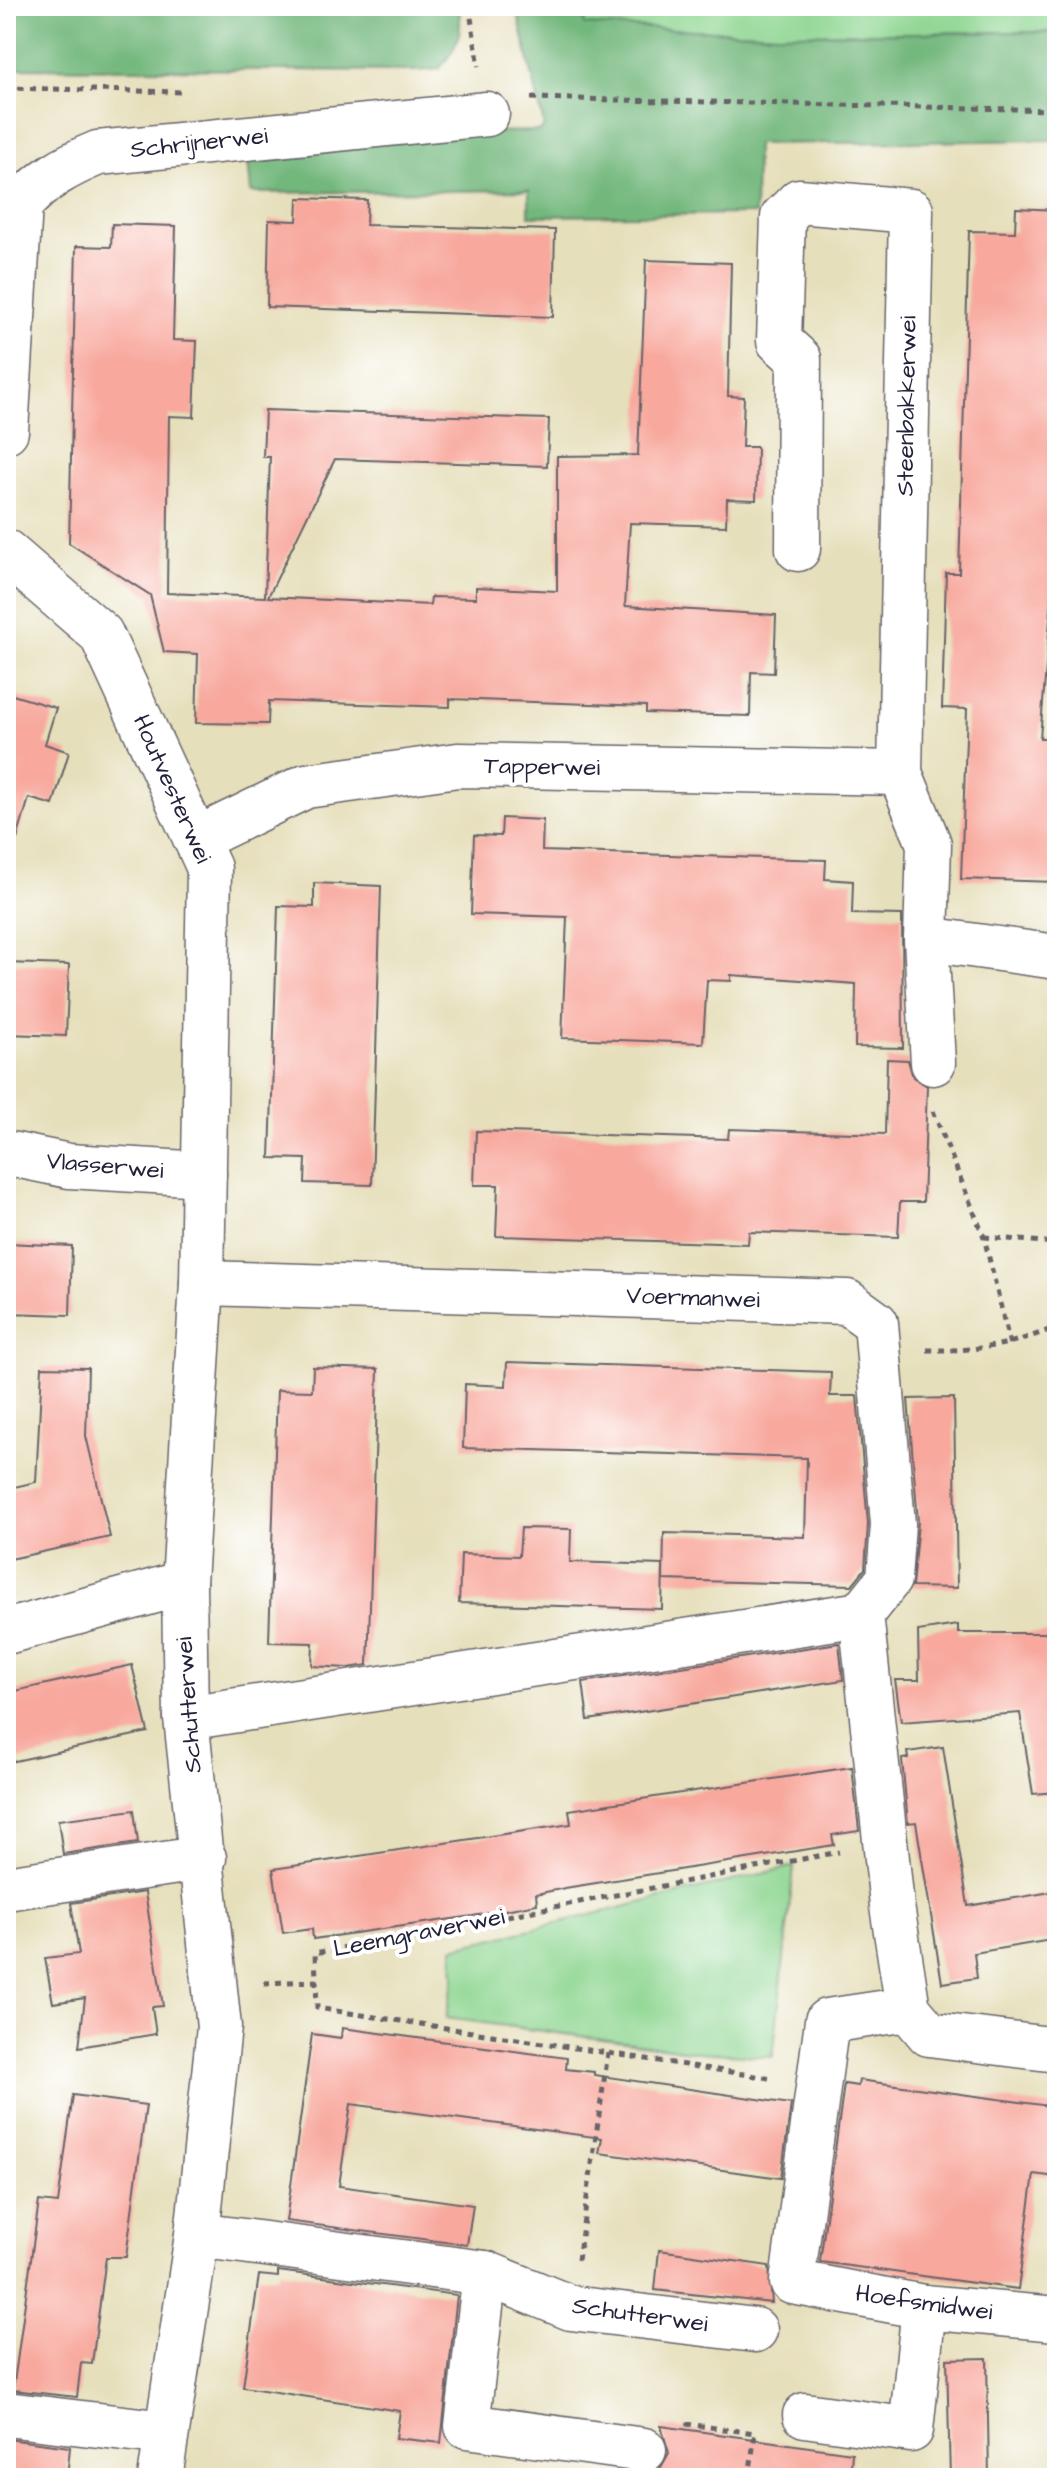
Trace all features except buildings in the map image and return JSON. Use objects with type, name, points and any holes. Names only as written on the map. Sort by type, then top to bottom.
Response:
[{"type":"street","name":"Schrijnerwei","points":[[11,296],[20,205],[41,182],[98,153],[487,114]]},
{"type":"street","name":"Steenbakkerwei","points":[[798,549],[799,359],[779,341],[783,217],[799,201],[911,211],[900,773],[929,844],[926,939],[933,1063]]},
{"type":"street","points":[[6,431],[11,296]]},
{"type":"street","name":"Houtvesterwei","points":[[6,552],[101,634],[209,868],[204,1174]]},
{"type":"street","name":"Tapperwei","points":[[197,839],[306,786],[458,765],[900,773]]},
{"type":"street","points":[[926,939],[1057,957]]},
{"type":"street","name":"Vlasserwei","points":[[6,1153],[69,1166],[204,1174]]},
{"type":"street","name":"Schutterwei","points":[[160,2478],[197,2235],[219,2027],[204,1858],[186,1718],[184,1583],[202,1283],[204,1174]]},
{"type":"street","name":"Voermanwei","points":[[202,1283],[847,1302],[876,1323],[893,1524],[889,1579],[861,1614]]},
{"type":"street","points":[[6,1632],[184,1583]]},
{"type":"street","points":[[186,1718],[861,1614],[885,1841],[908,2009],[929,2034],[1057,2050]]},
{"type":"street","points":[[6,1888],[204,1858]]},
{"type":"street","points":[[818,2085],[827,2021],[908,2009]]},
{"type":"street","name":"Hoefsmidwei","points":[[818,2085],[792,2282],[924,2307],[1057,2319]]},
{"type":"street","name":"Schutterwei","points":[[197,2235],[485,2273],[571,2308],[755,2330]]},
{"type":"street","points":[[485,2273],[467,2426],[644,2450]]},
{"type":"street","points":[[805,2415],[911,2430],[924,2307]]},
{"type":"street","points":[[6,2414],[166,2433]]},
{"type":"path","points":[[469,6],[487,114]]},
{"type":"path","points":[[933,1063],[933,1113],[984,1237],[1010,1345]]},
{"type":"path","points":[[984,1237],[1057,1243]]},
{"type":"path","points":[[878,1349],[969,1351],[1010,1345],[1057,1327]]},
{"type":"path","name":"Leemgraverwei","points":[[818,2085],[317,2008],[315,1953],[795,1862],[885,1841]]},
{"type":"path","points":[[571,2308],[608,2053]]},
{"type":"path","points":[[644,2450],[656,2420],[755,2433],[749,2478]]},
{"type":"green space","points":[[6,6],[458,6],[460,24],[455,47],[439,69],[6,68]]},
{"type":"green space","points":[[516,6],[582,6],[585,25],[778,34],[1057,32],[1057,140],[756,144],[755,214],[529,216],[529,190],[251,193],[246,137],[541,131],[544,125]]},
{"type":"green space","points":[[582,6],[1057,6],[1057,32],[778,34],[585,25]]},
{"type":"green space","points":[[794,1866],[773,2057],[699,2052],[446,2018],[454,1978],[453,1948]]}]
